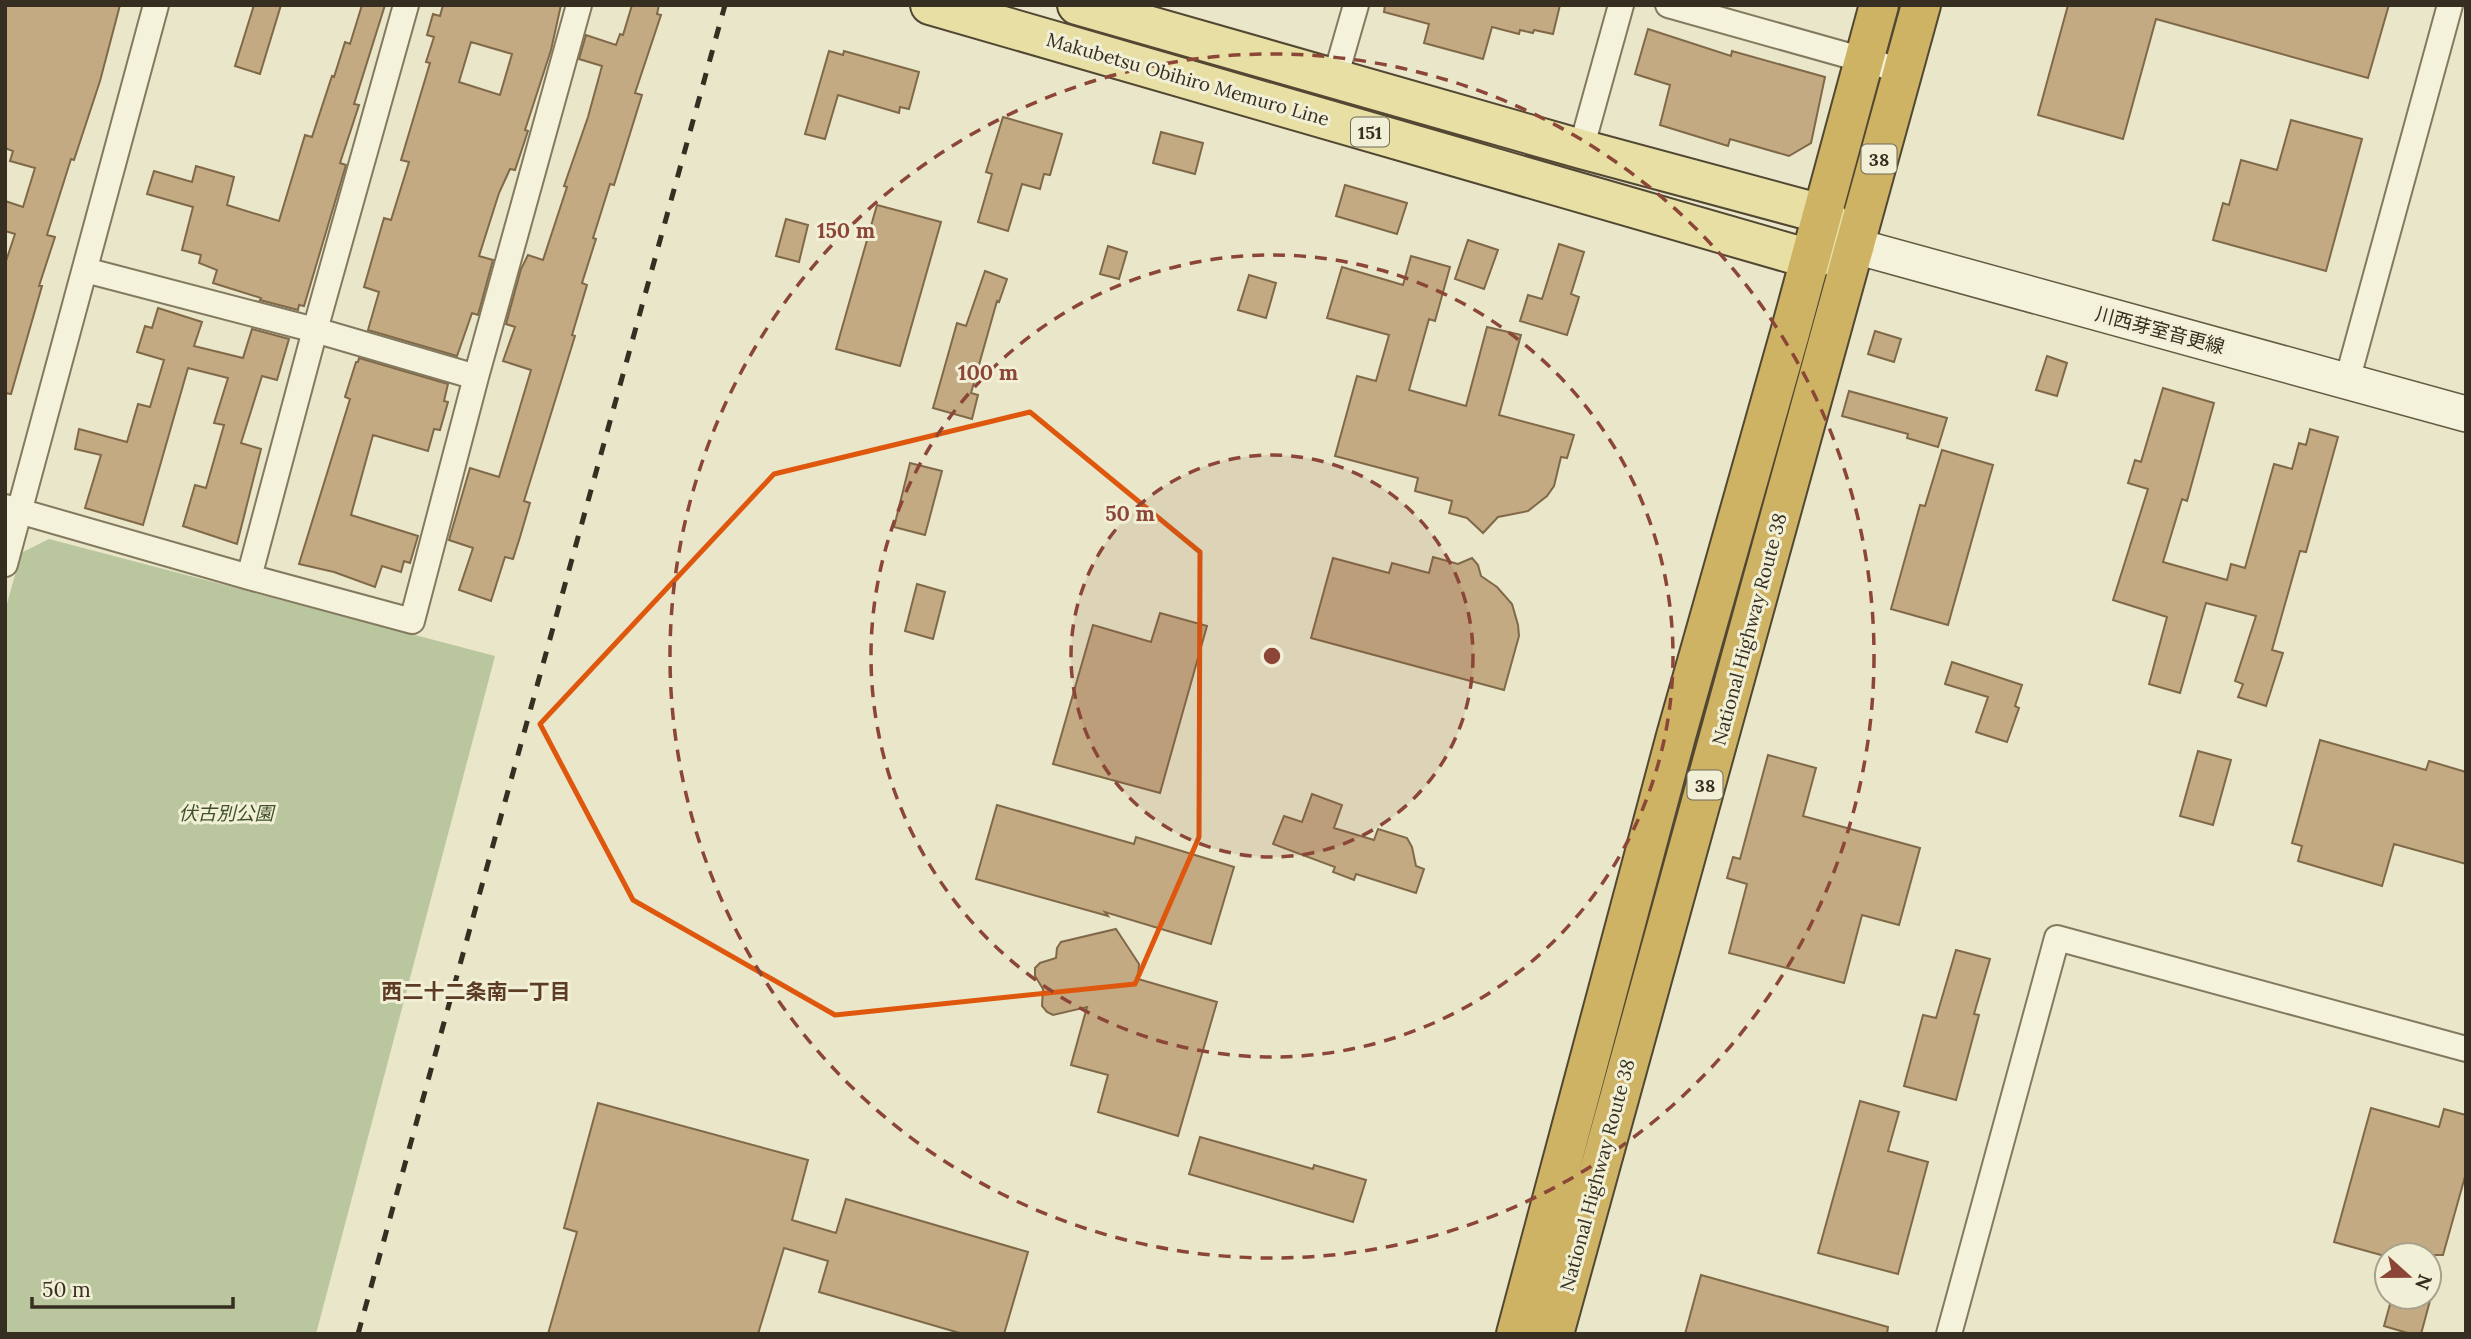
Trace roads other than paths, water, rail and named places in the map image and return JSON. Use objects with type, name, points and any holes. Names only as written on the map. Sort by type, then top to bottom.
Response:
[{"type":"highway","name":"National Highway Route 38","points":[[1516,1334],[1676,736],[1879,5]]},
{"type":"highway","name":"National Highway Route 38","points":[[1553,1334],[1921,5]]},
{"type":"main road","name":"Makubetsu Obihiro Memuro Line","points":[[930,5],[1810,259]]},
{"type":"main road","name":"151","points":[[1077,5],[1581,149],[1822,214],[1855,246]]},
{"type":"main road","points":[[1810,259],[1855,246]]},
{"type":"main road","name":"川西芽室音更線","points":[[1855,246],[2466,414]]},
{"type":"street","points":[[5,564],[12,509],[85,270],[156,5]]},
{"type":"street","points":[[249,577],[406,5]]},
{"type":"street","points":[[12,509],[412,621],[579,5]]},
{"type":"street","points":[[1335,78],[1356,5]]},
{"type":"street","points":[[1581,149],[1620,5]]},
{"type":"street","points":[[1668,5],[1903,71]]},
{"type":"street","points":[[2347,382],[2450,5]]},
{"type":"street","points":[[85,270],[315,330],[476,377]]},
{"type":"street","points":[[1949,1334],[2057,938],[2466,1049]]},
{"type":"railway","points":[[358,1334],[725,5]]},
{"type":"district","name":"西二十二条南一丁目","points":[[476,991]]},
{"type":"park label","name":"伏古別公園","points":[[226,813]]}]
